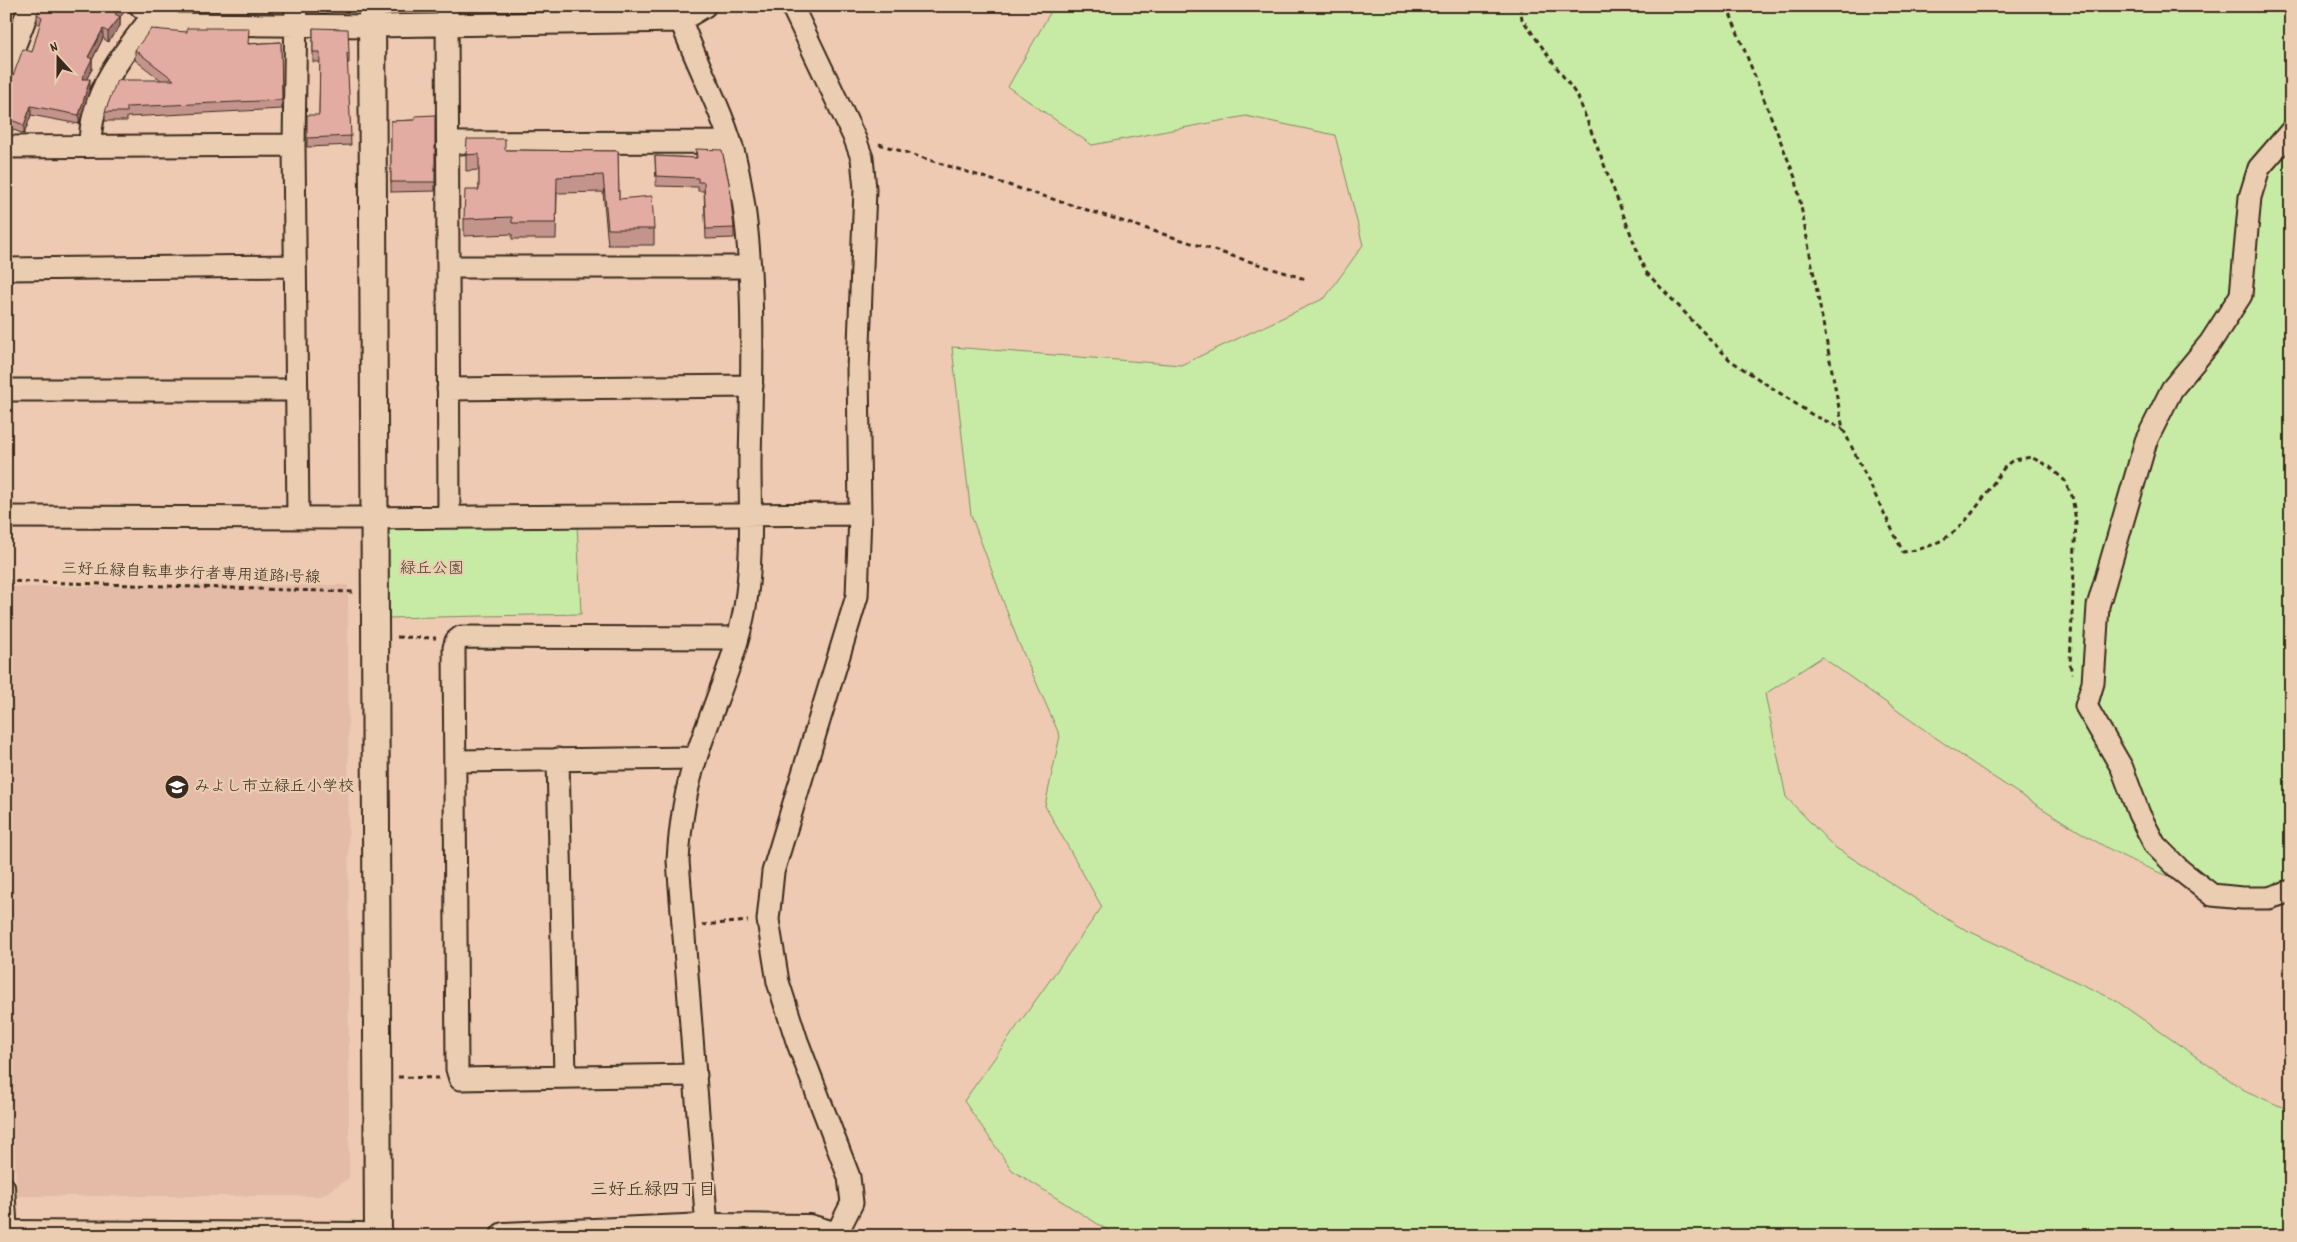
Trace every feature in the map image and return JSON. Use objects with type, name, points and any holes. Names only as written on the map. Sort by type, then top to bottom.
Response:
[{"type":"street","points":[[6,68],[30,6]]},
{"type":"street","points":[[90,146],[90,129],[101,91],[146,11],[176,24],[296,16],[678,14],[706,6]]},
{"type":"street","points":[[504,1236],[549,1236],[707,1227],[809,1228],[836,1236],[852,1203],[849,1177],[797,1042],[778,982],[768,920],[773,872],[857,596],[860,514],[858,370],[865,189],[862,158],[854,136],[792,6]]},
{"type":"street","points":[[678,14],[730,142],[742,196],[749,267],[752,386],[749,572],[738,638],[696,758],[683,809],[678,862],[707,1227]]},
{"type":"street","points":[[447,15],[449,517]]},
{"type":"street","points":[[296,16],[294,145],[298,517]]},
{"type":"street","points":[[372,16],[378,1236]]},
{"type":"street","points":[[2291,130],[2259,168],[2250,197],[2241,295],[2210,343],[2172,389],[2146,441],[2098,606],[2093,683],[2086,706],[2122,768],[2139,814],[2155,845],[2180,870],[2212,895],[2269,898],[2291,891]]},
{"type":"street","points":[[449,143],[730,142]]},
{"type":"street","points":[[6,147],[294,145]]},
{"type":"street","points":[[6,269],[295,266]]},
{"type":"street","points":[[448,267],[749,267]]},
{"type":"street","points":[[448,389],[752,386]]},
{"type":"street","points":[[6,390],[297,390]]},
{"type":"street","points":[[6,517],[374,518],[860,514]]},
{"type":"street","points":[[696,1075],[460,1079],[457,1069],[456,641],[461,638],[738,638]]},
{"type":"street","points":[[457,761],[696,758]]},
{"type":"street","points":[[558,759],[565,1076]]},
{"type":"street","points":[[6,1186],[8,1234],[362,1236]]},
{"type":"path","points":[[1520,6],[1522,19],[1578,97],[1644,271],[1730,360],[1811,414],[1843,429]]},
{"type":"path","points":[[1727,6],[1796,180],[1843,429],[1903,552],[1924,549],[1950,537],[2012,462],[2031,457],[2050,467],[2065,481],[2072,496],[2076,522],[2070,664],[2076,693],[2086,706]]},
{"type":"path","points":[[854,136],[1305,279]]},
{"type":"path","name":"三好丘緑自転車歩行者専用道路1号線","points":[[6,581],[374,593]]},
{"type":"path","points":[[374,636],[449,639],[456,641]]},
{"type":"path","points":[[684,927],[768,920]]},
{"type":"path","points":[[377,1076],[460,1079]]},
{"type":"shaded area","name":"みよし市立緑丘小学校","points":[[348,585],[349,1178],[321,1196],[17,1196],[6,988],[6,587]]},
{"type":"green space","points":[[1054,6],[2291,6],[2291,122],[2266,154],[2237,291],[2166,390],[2084,689],[2175,878],[2125,857],[2019,794],[1822,657],[1765,694],[1786,797],[1833,846],[1958,926],[2115,1000],[2244,1090],[2291,1111],[2291,1236],[1117,1236],[1012,1170],[964,1101],[1102,907],[1045,806],[1060,736],[1018,641],[971,515],[952,347],[1181,365],[1325,298],[1363,245],[1335,135],[1246,116],[1092,145],[1008,87]]},
{"type":"green space","points":[[2291,139],[2291,884],[2268,890],[2217,888],[2161,843],[2096,711],[2116,547],[2177,389],[2246,297],[2256,195],[2267,167]]},
{"type":"green space","name":"緑丘公園","points":[[383,521],[577,522],[581,614],[385,618]]},
{"type":"building","points":[[42,6],[121,6],[115,14],[120,17],[108,32],[103,29],[88,57],[92,59],[82,79],[90,79],[79,115],[31,106],[24,125],[6,118],[6,95],[23,49],[32,52],[42,17],[37,14]]},
{"type":"building","points":[[187,28],[249,28],[248,44],[281,42],[282,100],[127,107],[127,112],[105,112],[117,80],[174,80],[135,50],[151,29],[187,32]]},
{"type":"building","points":[[313,28],[348,29],[349,53],[347,53],[351,136],[307,138],[307,115],[319,115],[320,52],[313,52]]},
{"type":"building","points":[[435,115],[435,182],[391,182],[391,121],[415,120],[415,116]]},
{"type":"building","points":[[467,139],[505,139],[505,150],[618,151],[619,199],[652,196],[654,229],[608,229],[603,175],[557,177],[556,223],[512,223],[512,217],[464,219],[465,190],[479,190],[479,154],[466,155]]},
{"type":"building","points":[[696,149],[722,150],[729,183],[734,228],[706,229],[704,182],[698,182],[698,178],[656,176],[655,156],[697,158]]},
{"type":"place","name":"みよし市立緑丘小学校","points":[[177,787]]},
{"type":"district","name":"三好丘緑四丁目","points":[[653,1191]]}]
